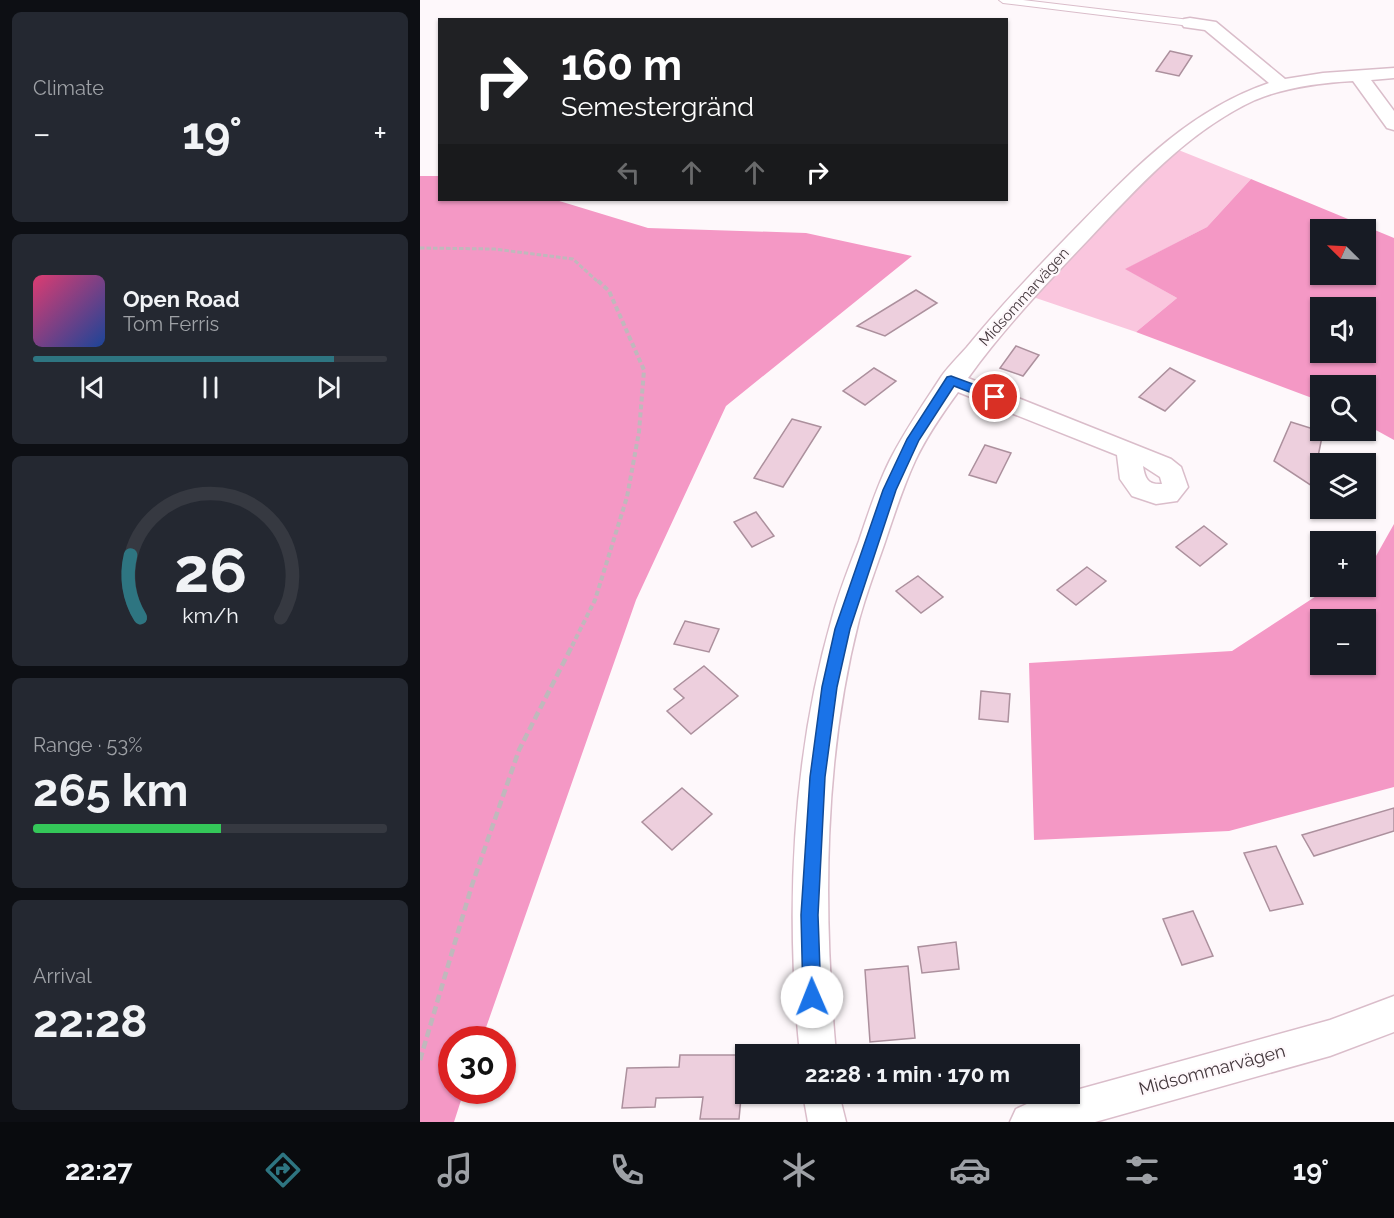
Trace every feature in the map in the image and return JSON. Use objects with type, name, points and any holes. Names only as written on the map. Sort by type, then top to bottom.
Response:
[{"type":"street","points":[[1190,23],[1210,26],[1282,85]]},
{"type":"street","name":"Midsommarvägen","points":[[817,1044],[812,997],[810,915],[818,777],[830,687],[842,629],[890,490],[914,439],[951,380],[1056,260],[1165,149],[1194,126],[1225,107],[1251,95],[1282,85],[1358,75],[1394,73]]},
{"type":"street","points":[[1358,75],[1394,124]]},
{"type":"street","points":[[951,380],[1129,451]]},
{"type":"street","name":"Midsommarvägen","points":[[1029,1122],[1330,1038],[1394,1014]]},
{"type":"street","points":[[823,1104],[827,1122]]},
{"type":"lane","points":[[1003,0],[1190,23]]},
{"type":"path","points":[[420,248],[494,249],[573,260],[609,291],[644,370],[639,432],[627,497],[595,600],[519,750],[472,885],[420,1060]]},
{"type":"shaded area","points":[[1176,149],[1251,179],[1207,227],[1126,269],[1177,298],[1136,332],[1033,297]]},
{"type":"shaded area","points":[[420,176],[438,176],[438,201],[559,201],[648,228],[806,233],[912,256],[726,406],[636,600],[487,1026],[438,1026],[438,1104],[460,1104],[454,1122],[420,1122]]},
{"type":"shaded area","points":[[1251,179],[1348,219],[1310,219],[1310,285],[1376,285],[1376,231],[1394,238],[1394,440],[1376,430],[1376,375],[1310,375],[1310,397],[1136,332],[1177,298],[1125,269],[1207,227]]},
{"type":"shaded area","points":[[1394,524],[1394,787],[1229,831],[1034,840],[1029,663],[1232,651],[1315,597],[1376,597],[1376,556]]},
{"type":"building","points":[[1170,51],[1192,56],[1179,76],[1156,71]]},
{"type":"building","points":[[916,290],[937,303],[885,336],[857,326]]},
{"type":"building","points":[[1016,346],[1039,355],[1023,376],[1000,368]]},
{"type":"building","points":[[874,368],[896,381],[865,405],[843,391]]},
{"type":"building","points":[[1170,368],[1195,381],[1165,411],[1139,397]]},
{"type":"building","points":[[792,419],[821,427],[783,487],[754,478]]},
{"type":"building","points":[[1291,422],[1310,428],[1310,441],[1321,441],[1319,453],[1310,453],[1310,485],[1274,461]]},
{"type":"building","points":[[985,445],[1011,453],[996,483],[969,475]]},
{"type":"building","points":[[756,512],[774,536],[752,547],[734,522]]},
{"type":"building","points":[[1204,526],[1227,544],[1200,566],[1176,547]]},
{"type":"building","points":[[1087,567],[1106,581],[1076,605],[1057,590]]},
{"type":"building","points":[[918,576],[943,597],[921,613],[896,591]]},
{"type":"building","points":[[685,621],[719,629],[709,652],[674,644]]},
{"type":"building","points":[[704,666],[738,696],[691,734],[667,711],[684,698],[674,689]]},
{"type":"building","points":[[981,691],[1010,694],[1008,722],[979,719]]},
{"type":"building","points":[[682,788],[712,814],[672,850],[642,822]]},
{"type":"building","points":[[1394,808],[1394,831],[1314,856],[1302,835]]},
{"type":"building","points":[[1276,846],[1303,904],[1270,911],[1244,853]]},
{"type":"building","points":[[1193,911],[1213,956],[1182,965],[1163,919]]},
{"type":"building","points":[[956,942],[959,969],[922,973],[918,947]]},
{"type":"building","points":[[908,966],[915,1038],[870,1042],[865,970]]},
{"type":"building","points":[[680,1055],[735,1055],[735,1104],[740,1104],[739,1119],[700,1119],[703,1097],[656,1098],[655,1107],[622,1108],[627,1068],[679,1067]]},
{"type":"route","points":[[812,997],[810,915],[818,777],[830,687],[842,629],[890,490],[914,439],[951,380],[995,397]]}]
